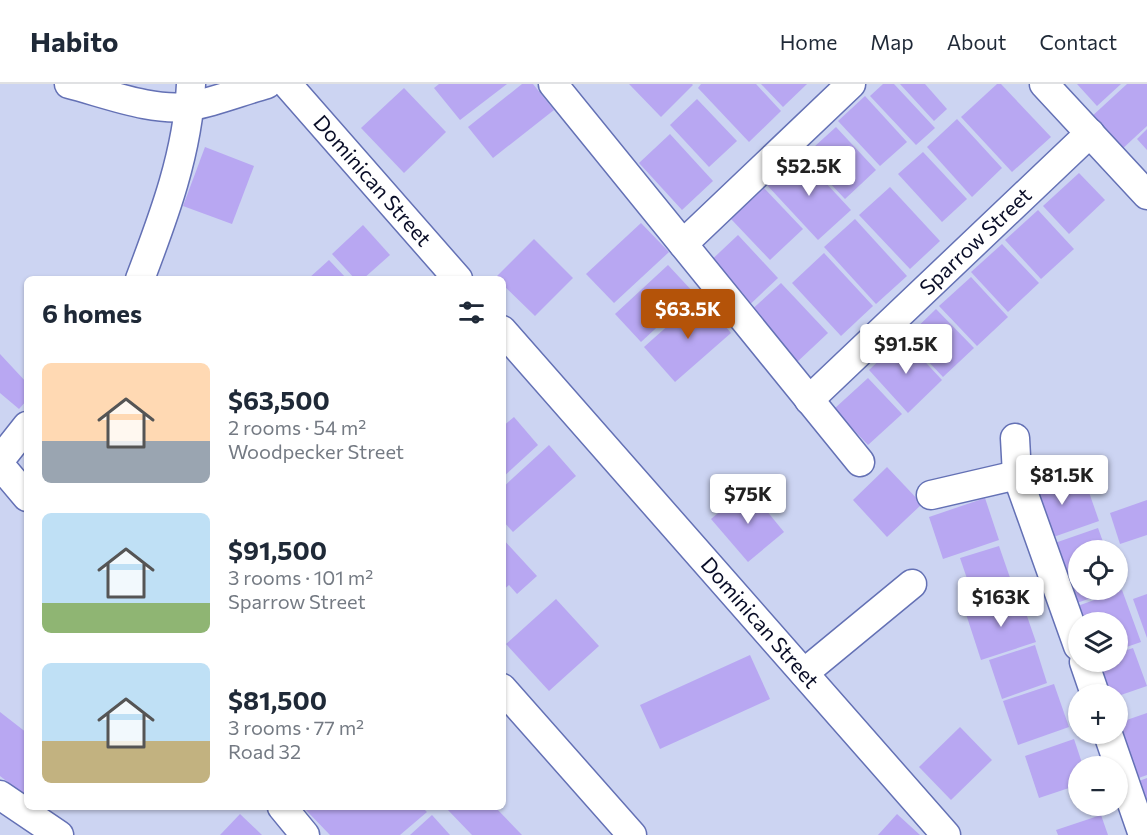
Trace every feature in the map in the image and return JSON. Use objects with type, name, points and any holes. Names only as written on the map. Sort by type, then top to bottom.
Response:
[{"type":"street","points":[[69,84],[148,104],[190,95],[267,84]]},
{"type":"street","name":"Dominican Street","points":[[287,84],[455,276]]},
{"type":"street","points":[[683,244],[851,84]]},
{"type":"street","points":[[1044,84],[1147,195]]},
{"type":"street","points":[[559,86],[683,244],[860,462]]},
{"type":"street","points":[[141,276],[164,214],[180,157],[190,95]]},
{"type":"street","name":"Sparrow Street","points":[[809,400],[1090,133]]},
{"type":"street","name":"Dominican Street","points":[[506,335],[946,835]]},
{"type":"street","points":[[24,430],[0,463],[24,493]]},
{"type":"street","points":[[1015,438],[1017,475],[1068,618]]},
{"type":"street","points":[[931,495],[1017,475]]},
{"type":"street","points":[[804,673],[912,584]]},
{"type":"street","points":[[506,693],[632,835]]},
{"type":"street","points":[[1111,744],[1143,835]]},
{"type":"street","points":[[0,795],[59,835]]},
{"type":"street","points":[[284,810],[305,835]]},
{"type":"building","points":[[439,84],[507,84],[460,120],[434,88]]},
{"type":"building","points":[[522,84],[533,84],[554,110],[493,158],[468,127]]},
{"type":"building","points":[[629,84],[692,84],[693,85],[661,117]]},
{"type":"building","points":[[701,84],[756,84],[781,111],[749,142],[698,88]]},
{"type":"building","points":[[761,84],[807,84],[783,107]]},
{"type":"building","points":[[883,84],[894,84],[935,128],[916,145],[870,96]]},
{"type":"building","points":[[900,84],[925,84],[947,109],[934,121]]},
{"type":"building","points":[[997,84],[1001,84],[1051,137],[1012,172],[961,117]]},
{"type":"building","points":[[1077,84],[1121,84],[1097,106]]},
{"type":"building","points":[[1127,84],[1147,84],[1147,126],[1120,151],[1090,118]]},
{"type":"building","points":[[404,88],[446,132],[404,173],[361,128]]},
{"type":"building","points":[[865,96],[907,142],[880,166],[838,121]]},
{"type":"building","points":[[697,99],[737,141],[709,167],[670,125]]},
{"type":"building","points":[[957,119],[1002,168],[972,197],[927,147]]},
{"type":"building","points":[[836,127],[876,170],[845,199],[804,156]]},
{"type":"building","points":[[1147,129],[1147,150],[1137,139]]},
{"type":"building","points":[[670,134],[713,181],[682,210],[639,163]]},
{"type":"building","points":[[205,147],[254,166],[232,224],[183,206]]},
{"type":"building","points":[[923,152],[967,199],[942,222],[898,174]]},
{"type":"building","points":[[799,154],[851,210],[818,240],[766,184]]},
{"type":"building","points":[[1079,173],[1105,200],[1069,234],[1043,206]]},
{"type":"building","points":[[890,187],[940,241],[910,269],[859,215]]},
{"type":"building","points":[[764,188],[803,229],[770,260],[731,219]]},
{"type":"building","points":[[1038,210],[1074,249],[1041,279],[1005,240]]},
{"type":"building","points":[[855,219],[907,276],[876,304],[824,247]]},
{"type":"building","points":[[641,223],[669,252],[614,303],[586,274]]},
{"type":"building","points":[[363,225],[390,255],[366,276],[352,276],[332,254]]},
{"type":"building","points":[[738,235],[778,278],[744,310],[704,267]]},
{"type":"building","points":[[534,239],[573,278],[535,316],[506,288],[506,276],[497,276]]},
{"type":"building","points":[[1002,244],[1039,283],[1008,312],[971,272]]},
{"type":"building","points":[[824,253],[873,306],[841,336],[792,283]]},
{"type":"building","points":[[329,260],[344,276],[311,276]]},
{"type":"building","points":[[668,265],[694,293],[641,342],[615,314]]},
{"type":"building","points":[[971,277],[1008,317],[977,346],[939,306]]},
{"type":"building","points":[[781,283],[828,333],[795,364],[748,313]]},
{"type":"building","points":[[700,297],[731,333],[675,382],[644,347]]},
{"type":"building","points":[[936,309],[974,348],[943,377],[906,338]]},
{"type":"building","points":[[903,338],[942,380],[908,413],[869,370]]},
{"type":"building","points":[[0,354],[24,380],[24,403],[19,409],[0,393]]},
{"type":"building","points":[[868,378],[902,414],[868,445],[834,409]]},
{"type":"building","points":[[514,417],[538,445],[506,474],[506,424]]},
{"type":"building","points":[[549,445],[576,476],[513,532],[506,524],[506,484]]},
{"type":"building","points":[[887,467],[922,504],[887,537],[853,500]]},
{"type":"building","points":[[1082,472],[1099,521],[1042,541],[1025,491]]},
{"type":"building","points":[[748,488],[784,532],[748,562],[711,519]]},
{"type":"building","points":[[985,498],[999,540],[943,559],[929,517]]},
{"type":"building","points":[[1147,500],[1147,535],[1128,541],[1119,540],[1110,513]]},
{"type":"building","points":[[1098,528],[1102,540],[1068,540],[1068,597],[1049,545]]},
{"type":"building","points":[[506,542],[537,576],[517,594],[509,585],[506,588]]},
{"type":"building","points":[[999,546],[1015,592],[976,605],[960,558]]},
{"type":"building","points":[[1147,594],[1147,638],[1133,599]]},
{"type":"building","points":[[1020,596],[1036,642],[981,660],[966,614]]},
{"type":"building","points":[[556,599],[599,646],[549,691],[506,644]]},
{"type":"building","points":[[1069,600],[1085,600],[1071,605]]},
{"type":"building","points":[[1094,600],[1126,600],[1141,642],[1128,647],[1128,612],[1074,612],[1072,608]]},
{"type":"building","points":[[1035,645],[1047,683],[1002,699],[989,660]]},
{"type":"building","points":[[1133,648],[1147,686],[1128,693],[1128,684],[1100,684],[1097,672],[1128,672],[1128,650]]},
{"type":"building","points":[[750,655],[770,699],[660,749],[640,705]]},
{"type":"building","points":[[1054,684],[1068,727],[1018,745],[1003,701]]},
{"type":"building","points":[[0,712],[24,731],[24,795],[0,776]]},
{"type":"building","points":[[1147,713],[1147,775],[1130,781],[1128,756],[1124,756],[1121,744],[1128,744],[1128,720]]},
{"type":"building","points":[[960,727],[992,760],[951,800],[919,767]]},
{"type":"building","points":[[1068,741],[1068,744],[1076,744],[1080,756],[1068,756],[1068,788],[1039,798],[1025,756]]},
{"type":"building","points":[[1147,778],[1147,830],[1131,784]]},
{"type":"building","points":[[306,810],[425,810],[427,812],[400,835],[330,835]]},
{"type":"building","points":[[448,810],[498,810],[522,835],[472,835]]},
{"type":"building","points":[[240,814],[262,835],[220,835]]},
{"type":"building","points":[[897,814],[920,835],[878,835]]},
{"type":"building","points":[[432,815],[450,835],[410,835]]},
{"type":"building","points":[[1101,816],[1108,835],[1058,835],[1056,830]]}]
